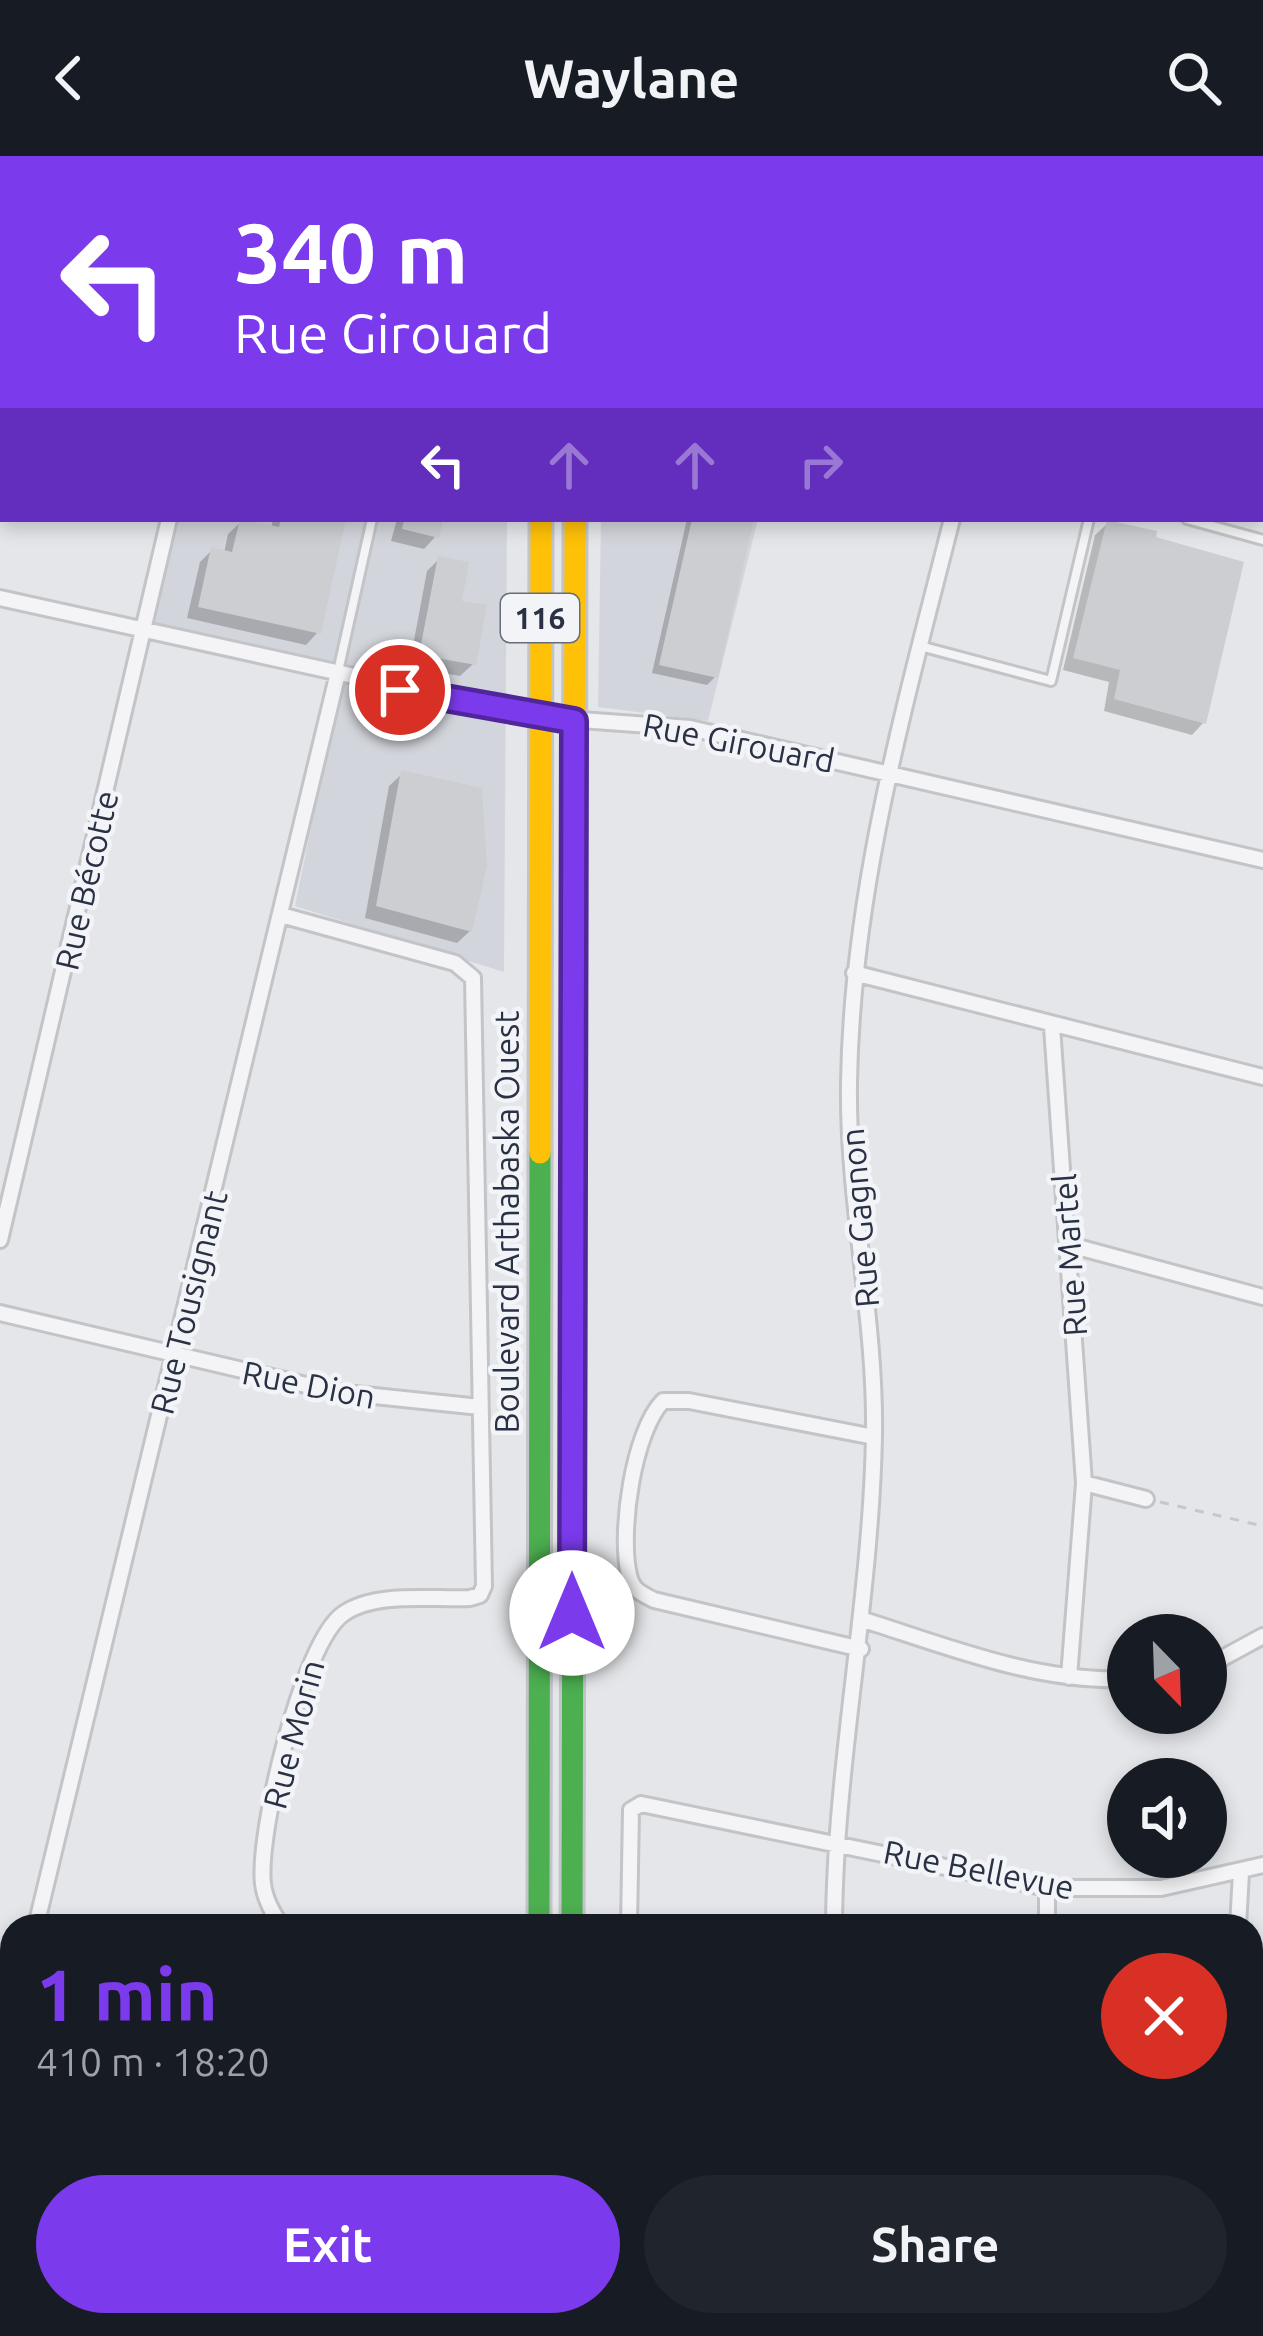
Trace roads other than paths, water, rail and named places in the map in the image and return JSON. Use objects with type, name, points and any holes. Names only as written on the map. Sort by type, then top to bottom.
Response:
[{"type":"main road","name":"Boulevard Arthabaska Ouest","points":[[538,1914],[541,522]]},
{"type":"main road","name":"Boulevard Arthabaska Ouest","points":[[572,1914],[575,522]]},
{"type":"street","name":"Rue Bécotte","points":[[0,1240],[169,522]]},
{"type":"street","name":"Rue Gagnon","points":[[834,1914],[836,1841],[864,1620],[874,1437],[873,1367],[848,1086],[854,974],[889,771],[951,522]]},
{"type":"street","name":"Rue Girouard","points":[[0,598],[337,677],[540,717],[690,728],[1263,860]]},
{"type":"street","name":"Rue Tousignant","points":[[39,1914],[337,677]]},
{"type":"street","points":[[280,915],[455,963],[473,978],[480,1407]]},
{"type":"street","points":[[854,974],[1263,1077]]},
{"type":"street","name":"Rue Martel","points":[[1052,1027],[1084,1483],[1070,1677]]},
{"type":"street","points":[[1070,1245],[1237,1286],[1263,1297]]},
{"type":"street","name":"Rue Dion","points":[[0,1313],[336,1392],[480,1407]]},
{"type":"street","points":[[861,1649],[636,1591],[628,1574],[630,1495],[645,1427],[663,1401],[689,1401],[874,1437]]},
{"type":"street","name":"Rue Morin","points":[[276,1914],[263,1886],[264,1846],[296,1705],[317,1644],[344,1613],[364,1604],[480,1595],[480,1407]]},
{"type":"street","points":[[1084,1483],[1146,1499]]},
{"type":"street","points":[[864,1620],[983,1658],[1070,1677],[1107,1678]]},
{"type":"street","points":[[1227,1656],[1263,1636]]},
{"type":"street","name":"Rue Bellevue","points":[[629,1914],[631,1810],[641,1804],[1047,1888],[1161,1888],[1263,1865]]},
{"type":"street","points":[[1239,1914],[1241,1873]]},
{"type":"street","points":[[1047,1888],[1047,1914]]},
{"type":"lane","points":[[337,677],[371,522]]},
{"type":"lane","points":[[920,646],[1051,681],[1088,522]]},
{"type":"lane","points":[[1198,522],[1263,540]]}]
